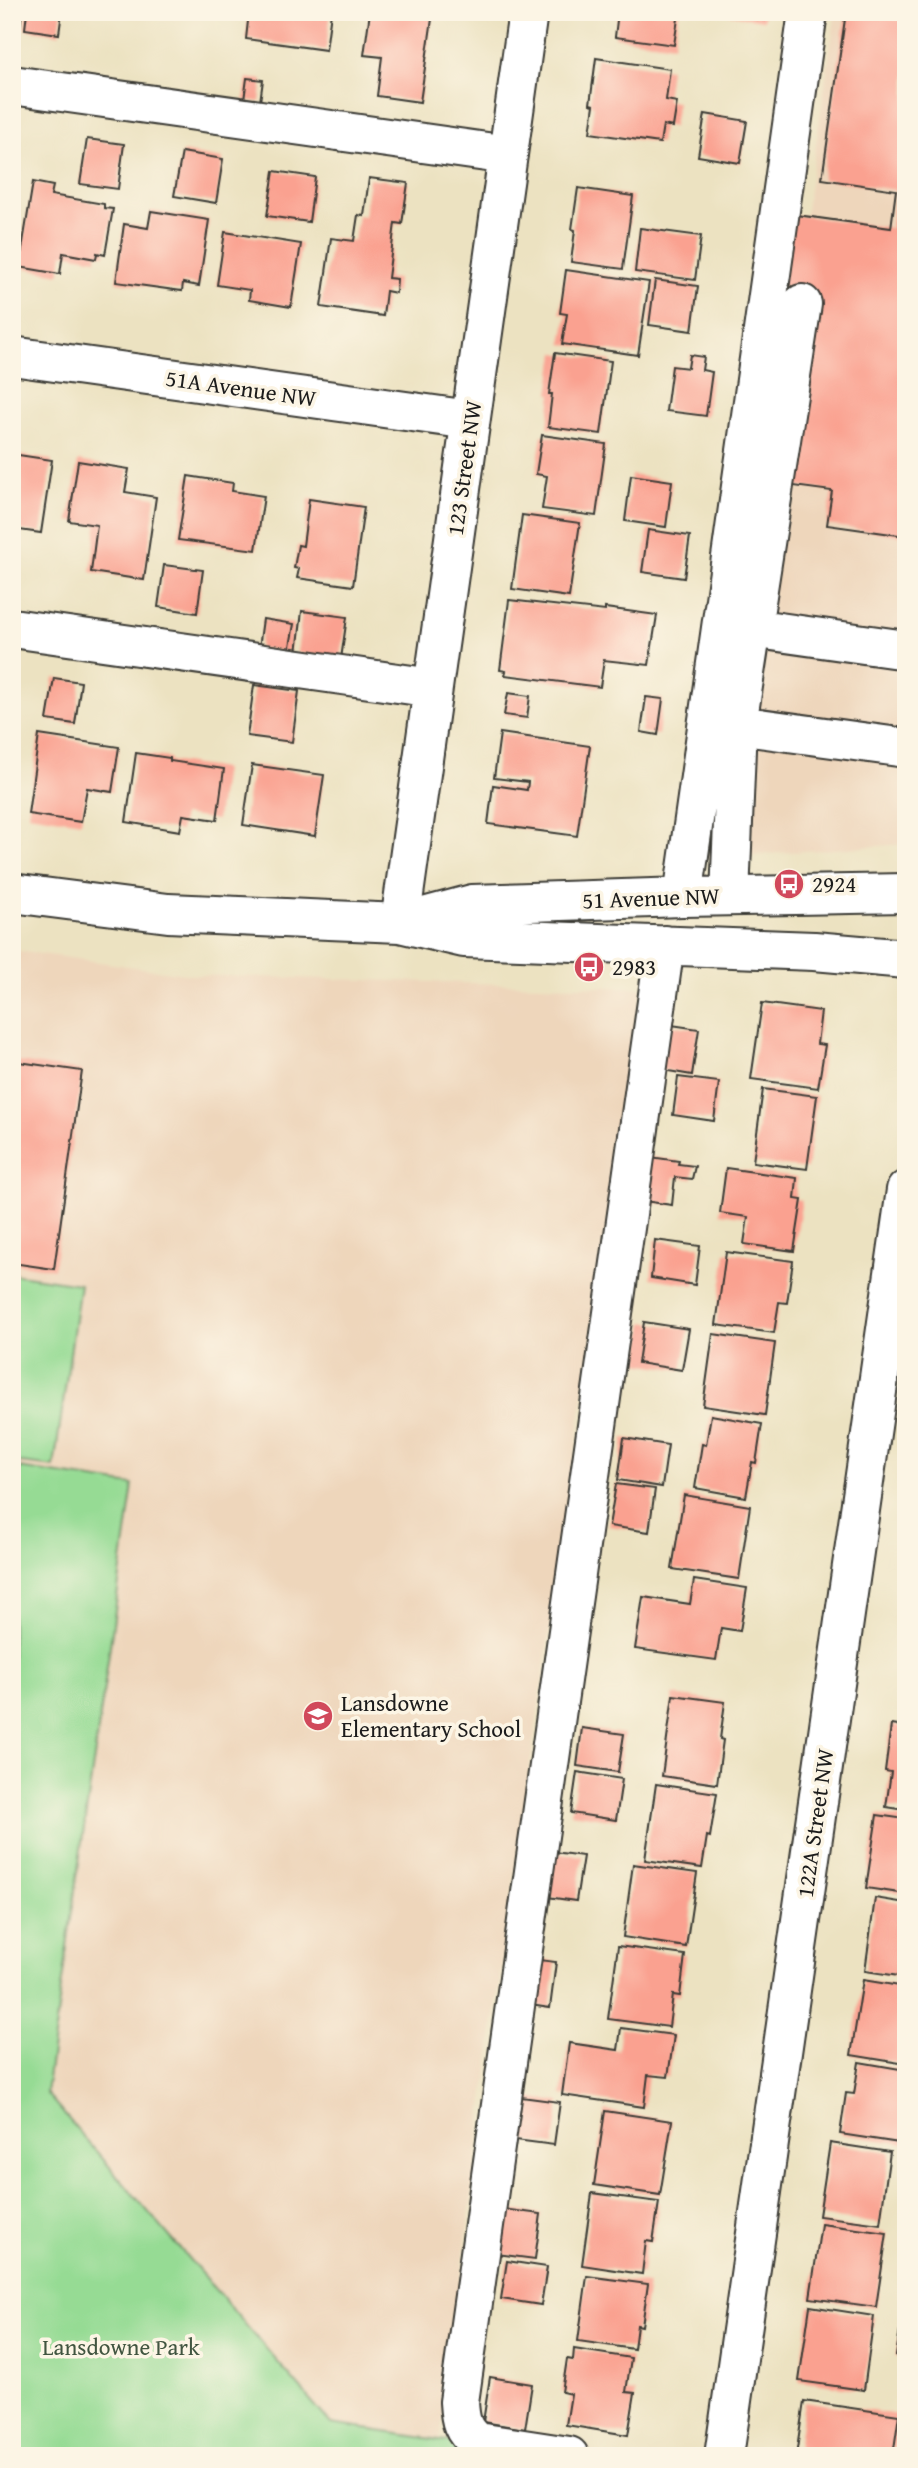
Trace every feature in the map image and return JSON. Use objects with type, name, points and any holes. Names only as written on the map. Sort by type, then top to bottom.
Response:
[{"type":"street","name":"123 Street NW","points":[[400,923],[528,12]]},
{"type":"street","points":[[683,897],[808,12]]},
{"type":"street","points":[[12,85],[508,155]]},
{"type":"street","points":[[730,896],[737,725],[802,304]]},
{"type":"street","name":"51A Avenue NW","points":[[12,356],[470,420]]},
{"type":"street","points":[[12,628],[433,688]]},
{"type":"street","points":[[751,628],[906,650]]},
{"type":"street","points":[[737,725],[906,748]]},
{"type":"street","name":"51 Avenue NW","points":[[12,893],[168,913],[400,923],[464,938],[814,950],[906,959]]},
{"type":"street","name":"51 Avenue NW","points":[[400,923],[472,904],[906,893]]},
{"type":"street","points":[[569,2456],[477,2442],[460,2423],[459,2402],[665,945]]},
{"type":"street","name":"122A Street NW","points":[[724,2456],[900,1264],[906,1190]]},
{"type":"shaded area","points":[[836,12],[906,12],[906,844],[708,858]]},
{"type":"shaded area","name":"Lansdowne Elementary School","points":[[12,950],[192,975],[642,988],[504,1946],[440,2440],[331,2424],[46,2093],[132,1486],[12,1467]]},
{"type":"green space","points":[[12,1274],[80,1284],[54,1467],[12,1462]]},
{"type":"green space","name":"Lansdowne Park","points":[[12,1467],[133,1485],[46,2093],[331,2424],[548,2456],[12,2456]]},
{"type":"building","points":[[12,12],[22,12],[16,56],[12,55]]},
{"type":"building","points":[[27,12],[62,12],[59,34],[25,29]]},
{"type":"building","points":[[249,12],[331,12],[326,50],[246,39]]},
{"type":"building","points":[[370,12],[433,12],[420,102],[377,96],[382,57],[364,55]]},
{"type":"building","points":[[618,12],[679,12],[674,45],[615,37]]},
{"type":"building","points":[[715,12],[764,12],[763,20]]},
{"type":"building","points":[[846,12],[906,21],[906,536],[827,525],[832,491],[786,485],[813,291],[772,285],[782,213],[891,228],[896,190],[822,179]]},
{"type":"building","points":[[596,58],[670,69],[666,100],[677,102],[673,127],[663,125],[660,143],[590,133],[594,105],[590,104]]},
{"type":"building","points":[[247,78],[263,80],[260,102],[244,100]]},
{"type":"building","points":[[705,114],[747,121],[740,163],[698,156]]},
{"type":"building","points":[[87,139],[124,144],[118,189],[80,184]]},
{"type":"building","points":[[182,152],[223,159],[216,203],[174,196]]},
{"type":"building","points":[[274,171],[315,177],[309,222],[267,216]]},
{"type":"building","points":[[12,178],[18,178],[14,206],[12,206]]},
{"type":"building","points":[[369,178],[408,183],[402,224],[395,223],[388,278],[397,279],[396,293],[386,291],[383,316],[321,307],[331,238],[354,241],[358,215],[364,216]]},
{"type":"building","points":[[33,182],[53,186],[51,195],[104,204],[104,208],[113,209],[105,255],[97,253],[96,259],[63,253],[60,274],[19,267]]},
{"type":"building","points":[[578,188],[633,196],[623,269],[571,262],[575,230],[572,229]]},
{"type":"building","points":[[151,211],[209,220],[199,286],[183,283],[182,291],[116,282],[124,224],[148,228]]},
{"type":"building","points":[[640,228],[701,236],[695,280],[635,272]]},
{"type":"building","points":[[225,232],[301,244],[291,307],[249,300],[250,290],[217,285]]},
{"type":"building","points":[[566,270],[649,282],[638,355],[562,344],[567,314],[560,313]]},
{"type":"building","points":[[655,280],[698,286],[692,331],[649,325]]},
{"type":"building","points":[[555,353],[611,361],[601,434],[548,427],[552,394],[549,394]]},
{"type":"building","points":[[690,355],[704,357],[702,370],[712,372],[706,416],[666,411],[672,366],[688,368]]},
{"type":"building","points":[[542,435],[606,444],[596,516],[542,509],[547,476],[536,474]]},
{"type":"building","points":[[12,454],[52,460],[41,533],[12,529]]},
{"type":"building","points":[[78,461],[129,469],[125,492],[156,497],[144,580],[91,572],[97,525],[69,521]]},
{"type":"building","points":[[631,475],[672,481],[666,527],[625,521]]},
{"type":"building","points":[[188,476],[233,483],[232,491],[264,496],[256,550],[178,540]]},
{"type":"building","points":[[309,499],[364,507],[353,586],[297,578],[299,569],[294,568],[298,545],[303,546]]},
{"type":"building","points":[[522,515],[580,523],[569,597],[512,589]]},
{"type":"building","points":[[648,530],[690,536],[684,578],[642,572]]},
{"type":"building","points":[[164,565],[203,570],[197,613],[158,607]]},
{"type":"building","points":[[509,600],[657,615],[649,665],[604,660],[600,687],[505,675],[506,671],[500,670]]},
{"type":"building","points":[[302,611],[347,617],[341,659],[297,653]]},
{"type":"building","points":[[263,619],[294,624],[289,652],[259,648]]},
{"type":"building","points":[[54,678],[81,682],[75,724],[47,720]]},
{"type":"building","points":[[254,685],[299,691],[292,742],[247,736]]},
{"type":"building","points":[[508,693],[530,696],[527,718],[504,715]]},
{"type":"building","points":[[646,697],[663,699],[658,735],[641,732]]},
{"type":"building","points":[[500,733],[590,746],[577,836],[488,824],[493,785],[527,790],[528,782],[494,778]]},
{"type":"building","points":[[39,735],[119,747],[112,792],[87,788],[81,822],[28,814]]},
{"type":"building","points":[[136,753],[224,769],[217,820],[183,815],[180,831],[126,822]]},
{"type":"building","points":[[252,765],[324,775],[315,836],[243,825]]},
{"type":"building","points":[[762,1003],[821,1011],[817,1044],[825,1045],[818,1088],[751,1079]]},
{"type":"building","points":[[658,1023],[699,1029],[692,1075],[651,1068]]},
{"type":"building","points":[[12,1061],[82,1071],[54,1269],[12,1263]]},
{"type":"building","points":[[678,1077],[719,1082],[714,1121],[673,1115]]},
{"type":"building","points":[[763,1089],[817,1096],[807,1169],[753,1162]]},
{"type":"building","points":[[636,1155],[695,1166],[692,1179],[675,1177],[672,1205],[630,1199]]},
{"type":"building","points":[[726,1168],[797,1178],[795,1199],[802,1200],[794,1251],[744,1244],[748,1217],[720,1213]]},
{"type":"building","points":[[655,1240],[700,1246],[695,1285],[651,1278]]},
{"type":"building","points":[[726,1252],[793,1261],[787,1303],[779,1302],[774,1333],[716,1325]]},
{"type":"building","points":[[644,1322],[689,1329],[682,1370],[638,1363]]},
{"type":"building","points":[[713,1334],[775,1343],[765,1415],[703,1406]]},
{"type":"building","points":[[711,1415],[762,1424],[756,1463],[752,1462],[746,1497],[695,1488],[702,1444],[706,1445]]},
{"type":"building","points":[[624,1438],[668,1445],[662,1487],[618,1480]]},
{"type":"building","points":[[616,1484],[655,1489],[649,1532],[609,1526]]},
{"type":"building","points":[[684,1495],[750,1506],[739,1579],[672,1569]]},
{"type":"building","points":[[694,1580],[747,1588],[740,1631],[721,1628],[716,1660],[635,1649],[643,1597],[690,1604]]},
{"type":"building","points":[[906,1621],[906,1651],[900,1650]]},
{"type":"building","points":[[673,1695],[725,1702],[717,1784],[662,1776]]},
{"type":"building","points":[[891,1725],[906,1727],[906,1810],[886,1807],[891,1772],[885,1771]]},
{"type":"building","points":[[582,1728],[624,1734],[618,1772],[577,1766]]},
{"type":"building","points":[[577,1772],[622,1779],[616,1820],[571,1813]]},
{"type":"building","points":[[656,1784],[717,1793],[702,1868],[645,1860]]},
{"type":"building","points":[[877,1815],[906,1819],[906,1894],[866,1888]]},
{"type":"building","points":[[540,1850],[583,1856],[576,1901],[533,1895]]},
{"type":"building","points":[[633,1864],[697,1873],[686,1947],[623,1937]]},
{"type":"building","points":[[875,1898],[906,1903],[906,1977],[865,1971]]},
{"type":"building","points":[[618,1946],[685,1955],[680,1996],[673,1995],[669,2027],[608,2019]]},
{"type":"building","points":[[523,1958],[556,1962],[550,2008],[517,2003]]},
{"type":"building","points":[[863,1980],[906,1987],[906,2064],[851,2055]]},
{"type":"building","points":[[621,2028],[674,2035],[668,2077],[648,2075],[644,2107],[562,2095],[569,2043],[618,2050]]},
{"type":"building","points":[[859,2062],[906,2070],[906,2144],[840,2134],[846,2093],[854,2094]]},
{"type":"building","points":[[506,2095],[560,2102],[554,2145],[500,2138]]},
{"type":"building","points":[[605,2111],[672,2121],[660,2195],[594,2185]]},
{"type":"building","points":[[830,2143],[890,2152],[880,2224],[819,2216]]},
{"type":"building","points":[[592,2193],[659,2202],[653,2242],[646,2241],[642,2274],[582,2265]]},
{"type":"building","points":[[487,2207],[541,2214],[535,2259],[481,2252]]},
{"type":"building","points":[[821,2224],[887,2233],[876,2307],[810,2298]]},
{"type":"building","points":[[507,2261],[547,2267],[541,2305],[501,2299]]},
{"type":"building","points":[[587,2276],[648,2284],[642,2326],[637,2325],[634,2349],[578,2341]]},
{"type":"building","points":[[810,2306],[874,2316],[864,2390],[799,2381]]},
{"type":"building","points":[[902,2317],[906,2318],[906,2357],[896,2356]]},
{"type":"building","points":[[574,2349],[631,2358],[626,2392],[635,2393],[628,2435],[566,2425],[571,2394],[562,2392],[567,2359],[573,2360]]},
{"type":"building","points":[[490,2377],[532,2384],[525,2429],[483,2422]]},
{"type":"building","points":[[804,2401],[899,2415],[893,2456],[796,2456]]},
{"type":"place","name":"2924","points":[[789,884]]},
{"type":"place","name":"2983","points":[[589,967]]},
{"type":"place","name":"Lansdowne Elementary School","points":[[318,1716]]}]
